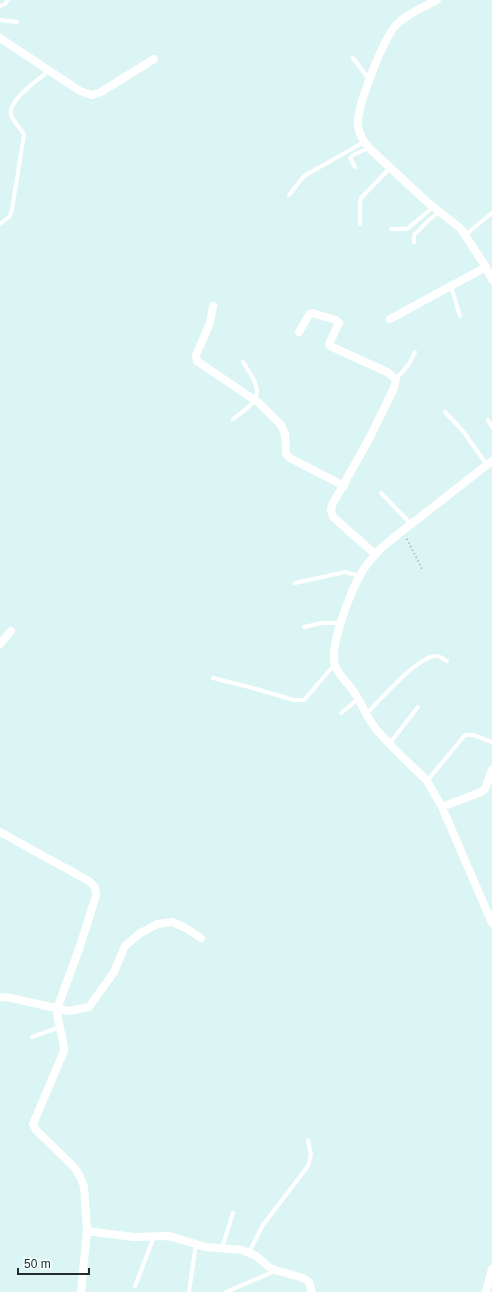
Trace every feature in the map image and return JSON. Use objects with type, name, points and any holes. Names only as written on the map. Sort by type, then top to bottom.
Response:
[{"type":"street","points":[[437,0],[404,18],[391,32],[369,79],[359,113],[358,127],[366,145],[436,209],[461,229],[489,266],[492,280]]},
{"type":"street","points":[[0,38],[80,92],[92,94],[101,92],[154,59]]},
{"type":"street","points":[[390,319],[489,266]]},
{"type":"street","points":[[214,306],[210,324],[196,355],[197,361],[255,400],[281,425],[283,429],[286,454],[290,458],[344,486]]},
{"type":"street","points":[[299,332],[309,315],[312,313],[336,320],[339,323],[329,344],[330,346],[387,372],[396,379],[394,388],[344,486],[332,505],[331,510],[333,518],[375,554]]},
{"type":"street","points":[[489,464],[411,524],[375,554],[360,576],[349,598],[334,654],[335,664],[339,673],[358,698],[376,729],[427,781],[442,807],[492,922]]},
{"type":"street","points":[[0,644],[10,631]]},
{"type":"street","points":[[442,807],[481,792],[485,788],[492,770]]},
{"type":"street","points":[[0,832],[89,881],[95,887],[96,896],[79,949],[57,1009],[57,1017],[64,1044],[64,1051],[33,1124],[36,1130],[75,1168],[84,1186],[87,1231],[81,1292]]},
{"type":"street","points":[[0,997],[11,998],[69,1011],[89,1007],[114,972],[125,946],[139,934],[157,924],[172,922],[184,927],[201,938]]},
{"type":"street","points":[[87,1231],[134,1237],[154,1236],[176,1238],[196,1244],[249,1252],[275,1270],[303,1278],[309,1282],[312,1292]]},
{"type":"street","points":[[486,1292],[492,1269]]},
{"type":"lane","points":[[0,6],[5,4],[8,0]]},
{"type":"lane","points":[[0,20],[18,22]]},
{"type":"lane","points":[[353,58],[369,79]]},
{"type":"lane","points":[[0,224],[10,216],[12,209],[24,135],[11,115],[11,109],[26,88],[49,71]]},
{"type":"lane","points":[[355,167],[350,158],[366,145]]},
{"type":"lane","points":[[289,195],[304,176],[366,145]]},
{"type":"lane","points":[[360,224],[361,198],[390,168]]},
{"type":"lane","points":[[390,229],[407,229],[436,209]]},
{"type":"lane","points":[[414,242],[414,235],[429,220],[436,209]]},
{"type":"lane","points":[[466,235],[492,213]]},
{"type":"lane","points":[[451,286],[460,316]]},
{"type":"lane","points":[[396,379],[409,364],[415,352]]},
{"type":"lane","points":[[233,419],[248,408],[255,400],[258,388],[243,362]]},
{"type":"lane","points":[[444,412],[463,431],[489,464]]},
{"type":"lane","points":[[488,420],[492,427]]},
{"type":"lane","points":[[381,492],[411,524]]},
{"type":"lane","points":[[295,583],[345,572],[360,576]]},
{"type":"lane","points":[[304,627],[322,623],[342,623]]},
{"type":"lane","points":[[367,713],[415,665],[421,661],[437,656],[447,661]]},
{"type":"lane","points":[[213,678],[294,700],[304,700],[335,664]]},
{"type":"lane","points":[[341,714],[358,698]]},
{"type":"lane","points":[[390,743],[418,707]]},
{"type":"lane","points":[[427,781],[465,735],[473,735],[492,742]]},
{"type":"lane","points":[[32,1037],[60,1027]]},
{"type":"lane","points":[[249,1252],[263,1225],[308,1166],[311,1155],[308,1140]]},
{"type":"lane","points":[[222,1248],[233,1213]]},
{"type":"lane","points":[[135,1286],[154,1236]]},
{"type":"lane","points":[[188,1292],[196,1244]]},
{"type":"lane","points":[[226,1292],[275,1270]]},
{"type":"path","points":[[403,531],[423,571]]}]
